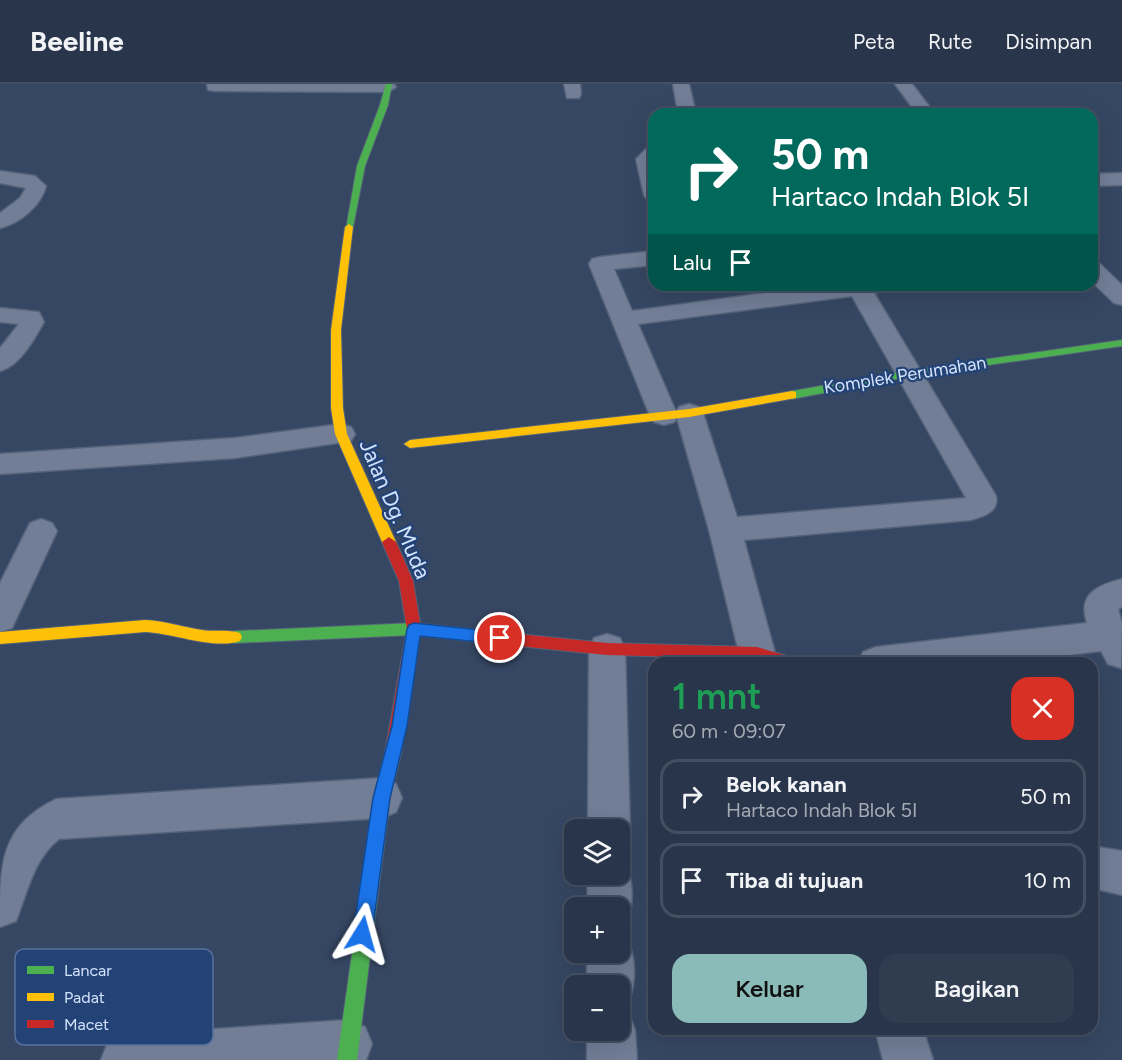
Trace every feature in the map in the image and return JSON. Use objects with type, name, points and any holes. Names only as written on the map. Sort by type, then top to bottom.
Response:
[{"type":"street","points":[[215,84],[214,86],[389,85]]},
{"type":"street","points":[[681,84],[686,108]]},
{"type":"street","points":[[903,84],[922,108]]},
{"type":"street","name":"Jalan Dg. Muda","points":[[347,1052],[382,798],[399,726],[414,629],[406,581],[341,434],[335,410],[335,353],[348,222],[362,163],[384,109],[389,85]]},
{"type":"street","points":[[0,177],[28,180],[36,186],[28,201],[0,222]]},
{"type":"street","points":[[1098,180],[1122,179]]},
{"type":"street","points":[[648,259],[600,264],[624,319],[676,414],[725,530],[756,653]]},
{"type":"street","points":[[1098,275],[1122,298]]},
{"type":"street","points":[[624,319],[829,291]]},
{"type":"street","points":[[725,530],[978,507],[982,503],[981,496],[869,291]]},
{"type":"street","points":[[0,315],[22,315],[30,317],[32,321],[21,340],[0,363]]},
{"type":"street","name":"Komplek Perumahan","points":[[410,444],[676,414],[912,373],[1122,343]]},
{"type":"street","points":[[0,464],[236,448],[341,434]]},
{"type":"street","points":[[0,618],[41,531]]},
{"type":"street","points":[[956,657],[1116,645],[1100,611],[1102,601],[1108,596],[1122,593]]},
{"type":"street","points":[[0,638],[145,626],[164,627],[203,636],[242,637],[414,629],[607,648],[756,653],[770,657]]},
{"type":"street","points":[[607,648],[609,819]]},
{"type":"street","points":[[0,905],[26,840],[36,829],[57,819],[382,798]]},
{"type":"street","points":[[1098,868],[1122,873]]},
{"type":"street","points":[[901,1035],[908,1060]]},
{"type":"street","points":[[611,1041],[612,1060]]},
{"type":"street","points":[[126,1060],[347,1052]]},
{"type":"traffic: fast","points":[[349,227],[361,166],[384,105],[389,84]]},
{"type":"traffic: fast","points":[[792,395],[912,373],[1122,343]]},
{"type":"traffic: fast","points":[[235,637],[414,629],[508,639]]},
{"type":"traffic: fast","points":[[347,1060],[382,798],[393,753]]},
{"type":"traffic: slow","points":[[349,227],[336,330],[337,408],[341,434],[389,542]]},
{"type":"traffic: slow","points":[[410,444],[689,413],[792,395]]},
{"type":"traffic: slow","points":[[0,638],[145,626],[164,627],[203,636],[235,637]]},
{"type":"traffic: jam","points":[[389,542],[406,581],[414,629],[393,753]]},
{"type":"traffic: jam","points":[[508,639],[607,649],[757,653],[771,657]]},
{"type":"route","points":[[362,934],[382,798],[399,726],[414,629],[500,638]]}]
